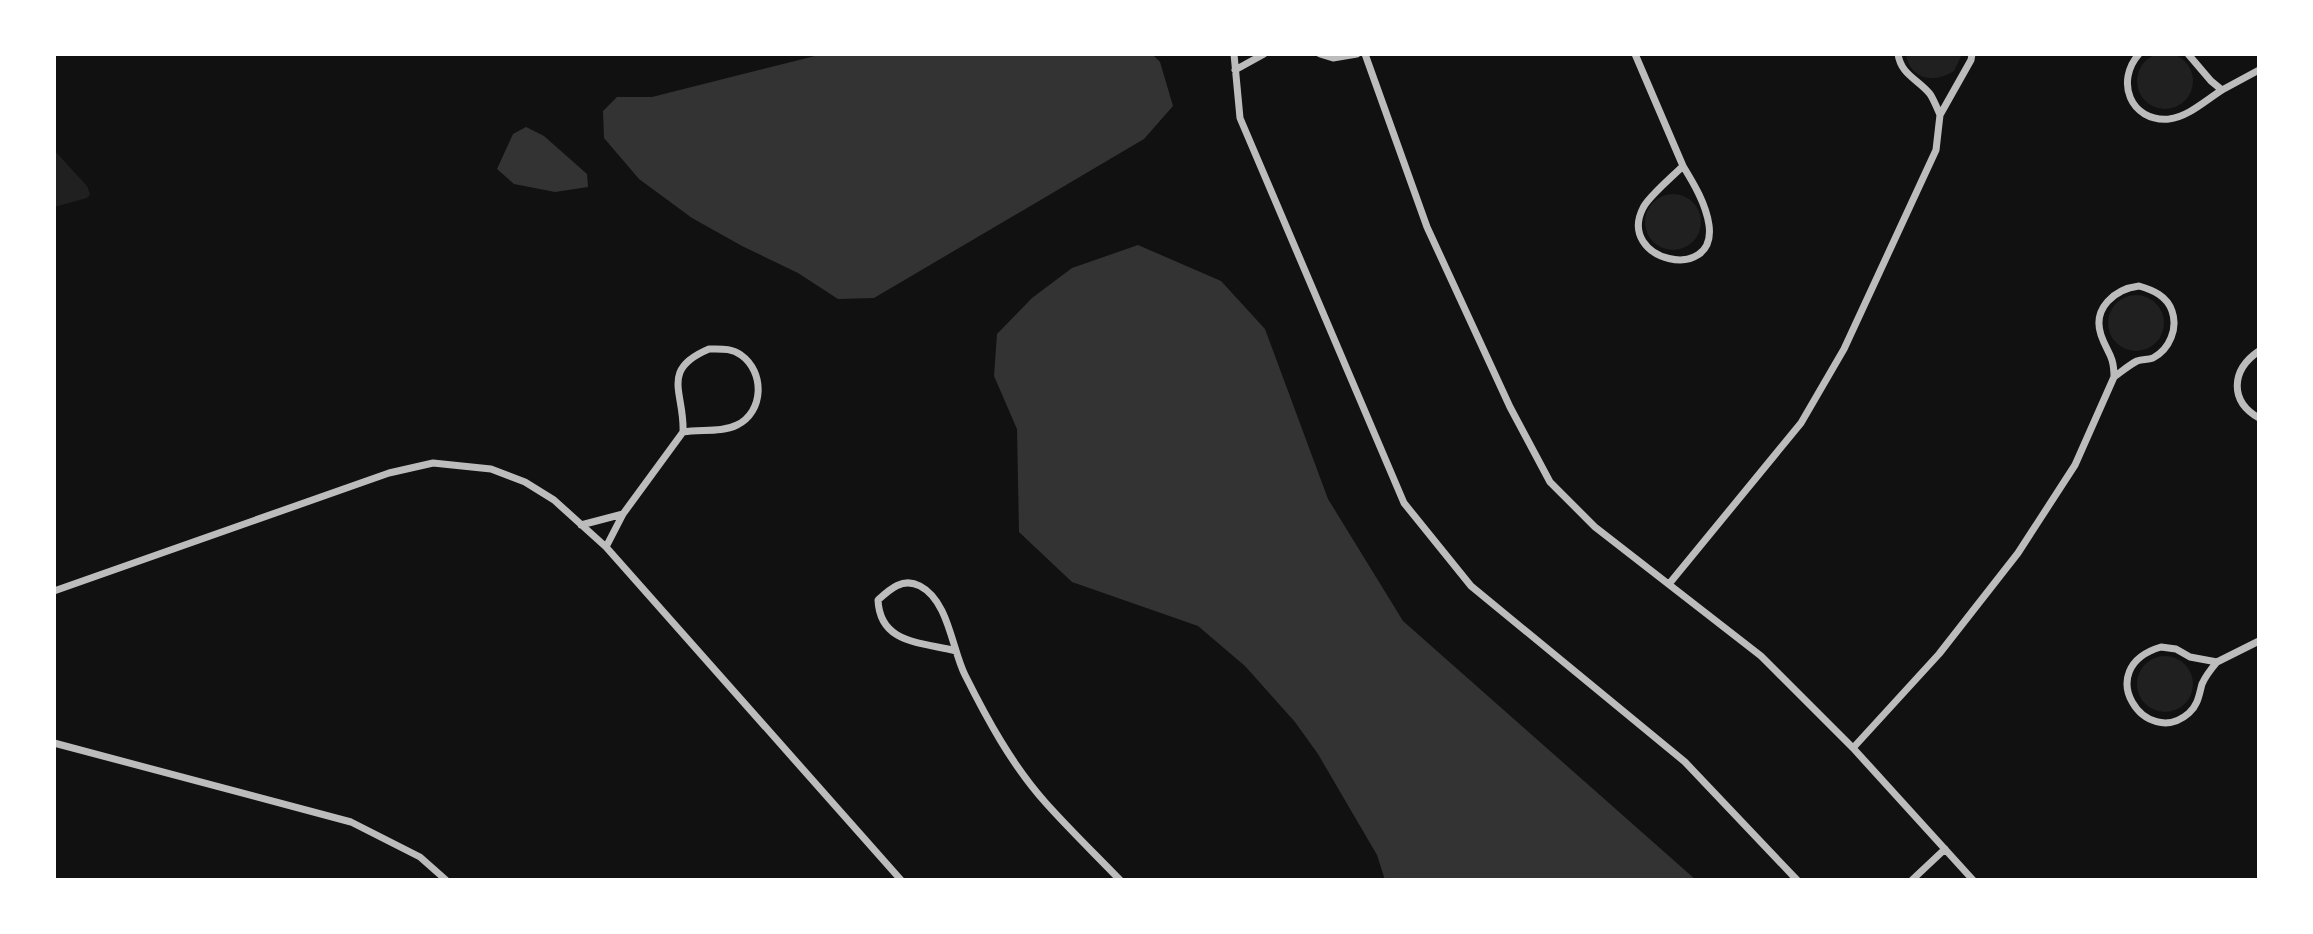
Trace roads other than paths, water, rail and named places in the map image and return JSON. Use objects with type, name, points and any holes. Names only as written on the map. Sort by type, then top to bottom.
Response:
[{"type":"street","points":[[1234,54],[1240,118],[1404,503],[1471,586],[1685,762],[1797,880]]},
{"type":"street","points":[[1235,70],[1264,54]]},
{"type":"street","points":[[1320,54],[1333,58],[1357,54]]},
{"type":"street","points":[[1365,54],[1427,227],[1510,407],[1550,482],[1595,527],[1761,656],[1853,748],[1973,880]]},
{"type":"street","points":[[1635,54],[1702,202],[1710,229],[1707,242],[1700,253],[1688,260],[1674,261],[1649,249],[1639,224],[1642,210],[1650,197],[1663,188],[1684,166]]},
{"type":"street","points":[[1898,54],[1899,63],[1908,76],[1931,96],[1940,115]]},
{"type":"street","points":[[1669,584],[1801,423],[1844,349],[1936,150],[1940,115],[1972,54]]},
{"type":"street","points":[[2139,54],[2127,76],[2127,90],[2132,102],[2142,112],[2154,118],[2170,119],[2185,113],[2259,70]]},
{"type":"street","points":[[2188,54],[2222,90]]},
{"type":"street","points":[[1853,748],[1940,654],[2018,553],[2075,465],[2114,377],[2114,363],[2101,335],[2099,320],[2104,305],[2113,294],[2125,288],[2139,286],[2152,289],[2164,297],[2171,309],[2175,323],[2172,336],[2165,348],[2153,358],[2137,361],[2114,377]]},
{"type":"street","points":[[606,547],[622,514],[683,432],[684,412],[677,397],[677,382],[683,367],[694,355],[709,349],[726,349],[741,355],[752,366],[759,381],[758,397],[752,412],[741,424],[726,429],[683,432]]},
{"type":"street","points":[[2259,351],[2248,358],[2240,370],[2237,383],[2239,397],[2246,409],[2259,418]]},
{"type":"street","points":[[54,591],[389,473],[433,463],[491,469],[525,482],[554,500],[606,547],[901,880]]},
{"type":"street","points":[[582,525],[622,514]]},
{"type":"street","points":[[956,651],[909,640],[887,631],[878,615],[878,600],[895,585],[909,583],[921,586],[933,598],[948,625],[962,670],[1010,755],[1044,801],[1119,880]]},
{"type":"street","points":[[2217,662],[2190,657],[2176,649],[2147,651],[2136,660],[2129,671],[2126,685],[2129,699],[2136,710],[2148,719],[2175,721],[2189,713],[2198,701],[2208,672],[2217,662],[2259,641]]},
{"type":"street","points":[[54,743],[351,822],[420,857],[446,880]]},
{"type":"street","points":[[1912,880],[1945,849]]}]
